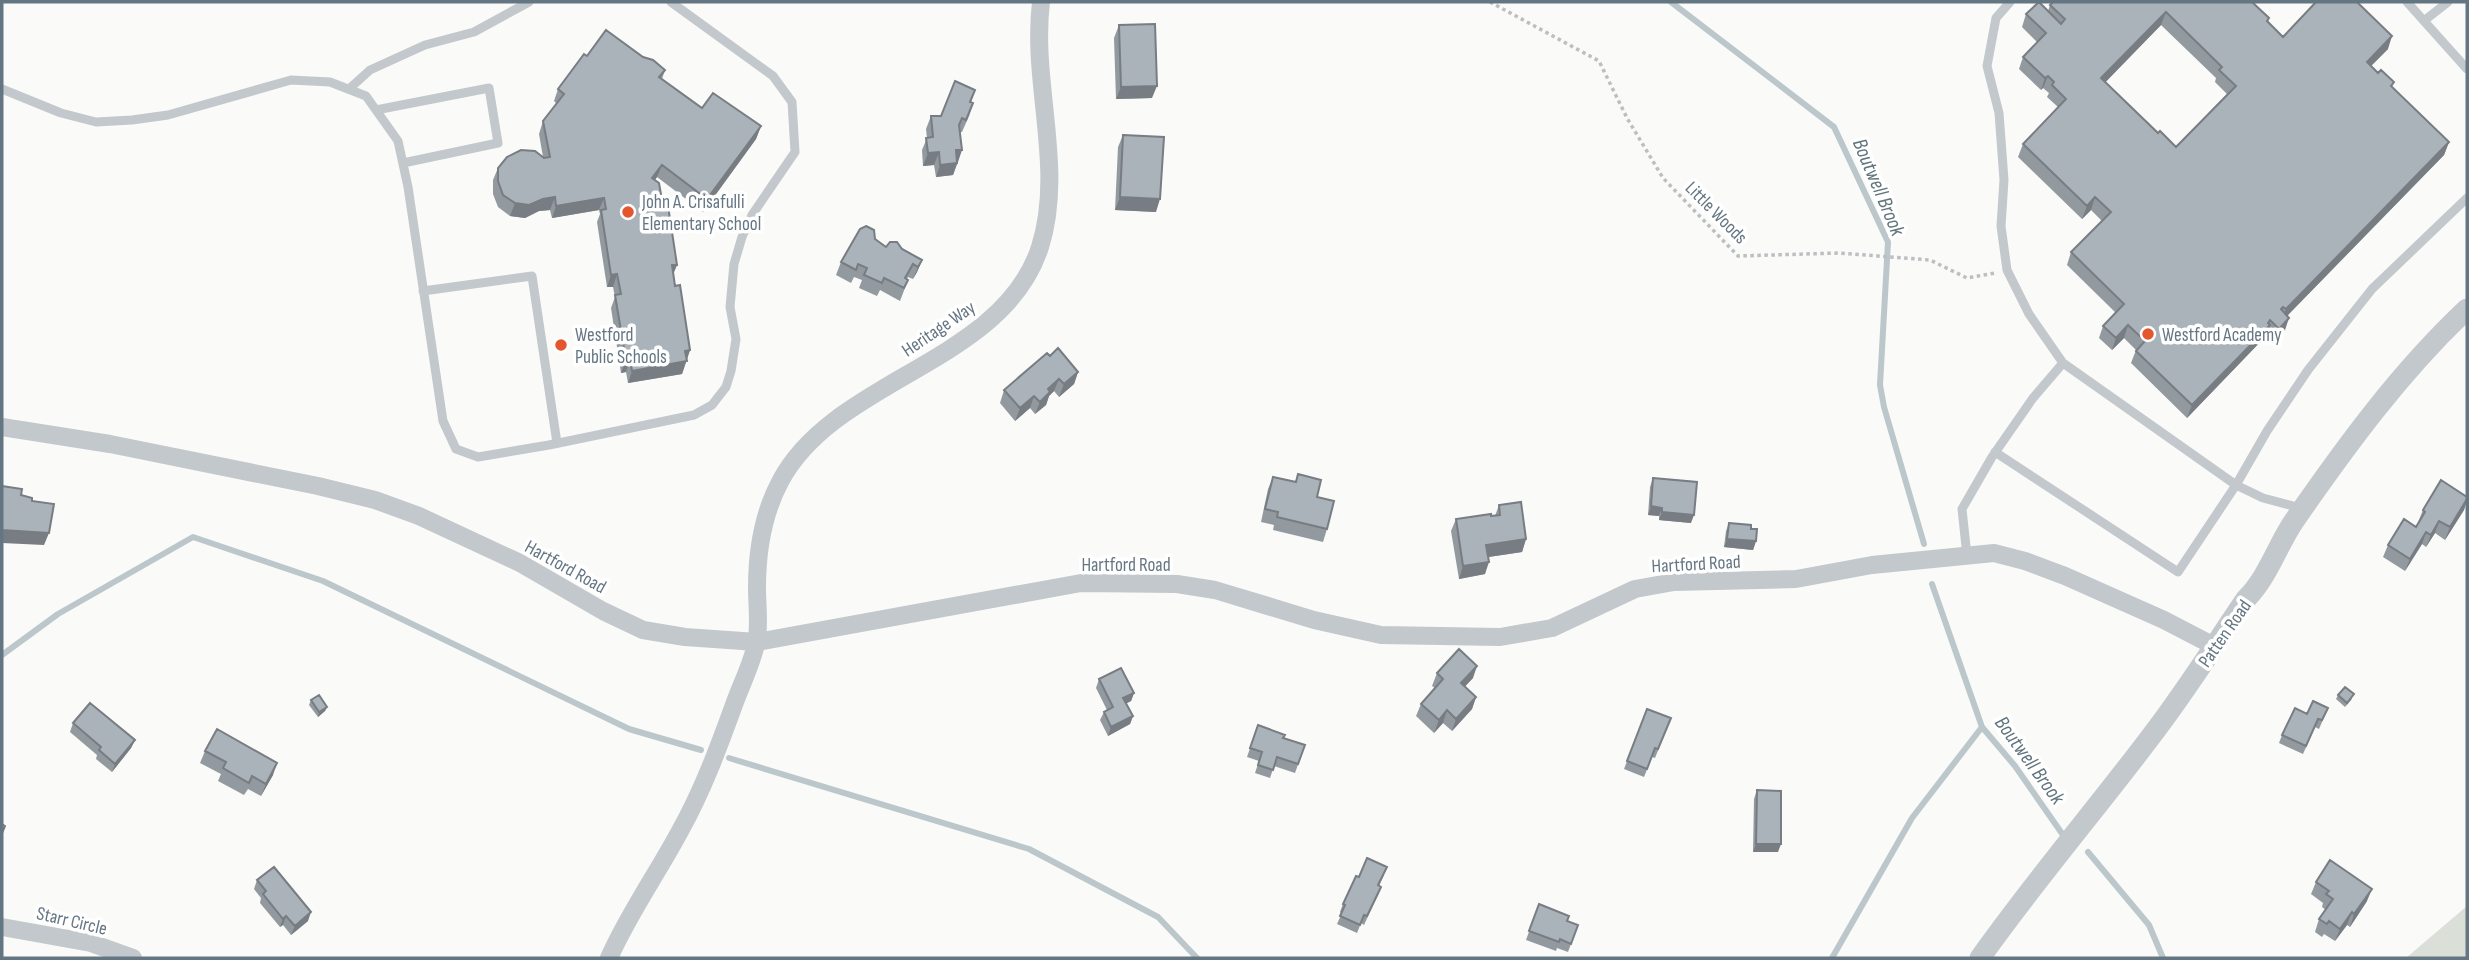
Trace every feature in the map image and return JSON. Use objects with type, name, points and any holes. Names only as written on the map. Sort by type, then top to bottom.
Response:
[{"type":"street","name":"Heritage Way","points":[[609,958],[626,921],[680,831],[706,781],[757,642],[759,545],[772,497],[783,476],[800,454],[835,422],[981,327],[1011,299],[1035,257],[1044,230],[1049,188],[1039,37],[1041,2]]},
{"type":"street","name":"Patten Road","points":[[1980,958],[2050,863],[2151,737],[2246,599],[2257,588],[2292,524],[2376,407],[2467,309]]},
{"type":"street","name":"Hartford Road","points":[[2,427],[110,444],[375,500],[419,516],[520,564],[603,611],[643,630],[685,637],[757,642],[1081,583],[1177,584],[1215,590],[1314,620],[1381,635],[1500,637],[1552,628],[1635,589],[1649,586],[1674,582],[1796,579],[1872,565],[1994,553],[2025,561],[2108,594],[2214,646]]},
{"type":"street","name":"Starr Circle","points":[[2,927],[91,943],[133,958]]},
{"type":"lane","points":[[349,89],[370,70],[425,45],[474,32],[529,2]]},
{"type":"lane","points":[[2,89],[61,113],[96,121],[168,116],[291,80],[330,82],[366,96],[398,141],[443,421],[456,449],[478,457],[694,415],[712,405],[726,387],[736,339],[730,307],[734,264],[752,215],[795,152],[792,102],[773,76],[671,2]]},
{"type":"lane","points":[[2010,2],[1996,18],[1987,66],[1999,113],[2004,180],[2001,226],[2007,270],[2029,314],[2063,363],[2236,485],[2263,498],[2303,509]]},
{"type":"lane","points":[[2407,2],[2467,69]]},
{"type":"lane","points":[[2425,20],[2448,2]]},
{"type":"lane","points":[[376,110],[489,88],[498,143],[403,163]]},
{"type":"lane","points":[[1995,452],[2178,572],[2308,370],[2372,289],[2467,198]]},
{"type":"lane","points":[[423,291],[532,276],[557,443]]},
{"type":"lane","points":[[1967,556],[1962,509],[1995,452],[2033,398],[2063,363]]},
{"type":"path","name":"Little Woods","points":[[1490,2],[1598,61],[1627,118],[1663,178],[1738,256],[1839,253],[1930,260],[1967,278],[2007,270]]},
{"type":"shaded area","points":[[2467,906],[2467,958],[2406,958]]},
{"type":"building","points":[[2039,2],[2061,24],[2065,19],[2050,5],[2053,2],[2252,2],[2269,18],[2267,21],[2283,37],[2316,2],[2357,2],[2392,36],[2367,62],[2378,73],[2381,70],[2394,82],[2391,86],[2449,142],[2286,309],[2281,309],[2289,318],[2279,329],[2270,320],[2270,325],[2192,405],[2136,351],[2145,341],[2128,325],[2116,338],[2103,326],[2124,304],[2071,252],[2111,212],[2095,197],[2087,206],[2023,144],[2066,99],[2052,85],[2054,82],[2048,76],[2045,78],[2023,57],[2046,33],[2026,14]],"holes":[[[2166,12],[2222,67],[2219,70],[2236,86],[2176,147],[2101,78]]]},
{"type":"building","points":[[1155,24],[1157,86],[1121,87],[1119,25]]},
{"type":"building","name":"John A. Crisafulli Elementary School","points":[[606,30],[643,57],[653,60],[665,70],[659,77],[702,108],[713,93],[761,126],[707,199],[662,165],[652,178],[659,183],[662,200],[667,199],[677,265],[672,265],[675,286],[680,285],[690,350],[685,351],[687,361],[632,371],[630,359],[626,360],[615,295],[621,294],[617,274],[611,275],[601,210],[606,209],[604,198],[556,206],[555,197],[529,205],[515,203],[503,195],[498,181],[498,168],[507,157],[521,150],[535,151],[544,158],[550,157],[543,121],[564,94],[558,89]]},
{"type":"building","points":[[955,81],[975,90],[970,102],[973,103],[966,120],[962,118],[959,125],[962,150],[956,150],[957,163],[940,165],[939,152],[928,153],[926,138],[933,137],[931,116],[941,116]]},
{"type":"building","points":[[1123,135],[1164,137],[1160,199],[1120,197]]},
{"type":"building","points":[[866,226],[874,230],[875,239],[886,247],[890,242],[897,242],[902,249],[922,260],[918,267],[913,264],[905,278],[908,280],[904,288],[884,278],[882,283],[864,275],[867,268],[858,264],[856,270],[841,262],[860,229]]},
{"type":"building","points":[[1058,348],[1078,372],[1064,384],[1059,379],[1048,389],[1050,392],[1040,402],[1034,396],[1020,408],[1004,390],[1047,353],[1050,356]]},
{"type":"building","points":[[1298,474],[1321,480],[1317,497],[1334,501],[1327,529],[1277,517],[1278,512],[1265,509],[1273,477],[1296,482]]},
{"type":"building","points":[[1653,478],[1697,482],[1694,515],[1662,512],[1662,508],[1651,506]]},
{"type":"building","points":[[2441,480],[2467,499],[2450,527],[2439,521],[2431,535],[2426,532],[2410,559],[2388,545],[2404,519],[2416,527]]},
{"type":"building","points":[[2,486],[22,489],[21,495],[32,498],[32,501],[54,504],[49,533],[2,530]]},
{"type":"building","points":[[1521,502],[1526,539],[1486,545],[1489,562],[1463,566],[1456,519],[1500,515],[1499,505]]},
{"type":"building","points":[[1729,523],[1751,525],[1751,529],[1757,529],[1756,541],[1727,539]]},
{"type":"building","points":[[1459,649],[1477,666],[1461,683],[1476,697],[1456,719],[1447,710],[1439,720],[1421,704],[1443,679],[1437,673]]},
{"type":"building","points":[[1121,668],[1134,693],[1123,698],[1133,716],[1111,727],[1104,712],[1113,707],[1099,679]]},
{"type":"building","points":[[2345,687],[2354,694],[2347,703],[2338,695]]},
{"type":"building","points":[[319,695],[327,707],[319,712],[311,700]]},
{"type":"building","points":[[2313,701],[2328,708],[2322,720],[2318,719],[2306,746],[2282,735],[2295,708],[2307,714]]},
{"type":"building","points":[[90,703],[135,740],[115,764],[99,750],[101,747],[73,723]]},
{"type":"building","points":[[1647,709],[1671,718],[1647,769],[1627,761]]},
{"type":"building","points":[[1258,725],[1285,735],[1283,738],[1305,745],[1298,764],[1277,757],[1273,770],[1258,765],[1262,752],[1250,748]]},
{"type":"building","points":[[217,729],[277,763],[266,784],[252,776],[249,783],[223,768],[226,762],[205,751]]},
{"type":"building","points":[[1757,790],[1781,791],[1781,844],[1756,844]]},
{"type":"building","points":[[1367,858],[1387,867],[1378,885],[1381,887],[1360,925],[1340,916],[1356,876],[1359,877]]},
{"type":"building","points":[[2330,860],[2372,889],[2340,929],[2329,921],[2327,924],[2319,919],[2333,899],[2326,894],[2329,891],[2316,882]]},
{"type":"building","points":[[274,867],[311,912],[295,926],[286,916],[283,919],[263,894],[266,891],[257,880]]},
{"type":"building","points":[[1539,904],[1569,916],[1567,921],[1578,925],[1571,944],[1529,931]]},
{"type":"waterway","name":"Boutwell Brook","points":[[1671,2],[1834,127],[1888,242],[1880,385],[1924,544]]},
{"type":"waterway","points":[[2,655],[58,614],[193,537],[323,581],[629,729],[701,750]]},
{"type":"waterway","name":"Boutwell Brook","points":[[1932,584],[1982,727],[2015,766],[2063,835]]},
{"type":"waterway","points":[[1832,958],[1912,818],[1982,727]]},
{"type":"waterway","points":[[729,758],[1029,849],[1158,917],[1197,958]]},
{"type":"waterway","name":"Boutwell Brook","points":[[2088,852],[2149,925],[2163,958]]},
{"type":"place","name":"John A. Crisafulli Elementary School","points":[[628,212]]},
{"type":"place","name":"Westford Academy","points":[[2148,334]]},
{"type":"place","name":"Westford Public Schools","points":[[561,345]]}]
